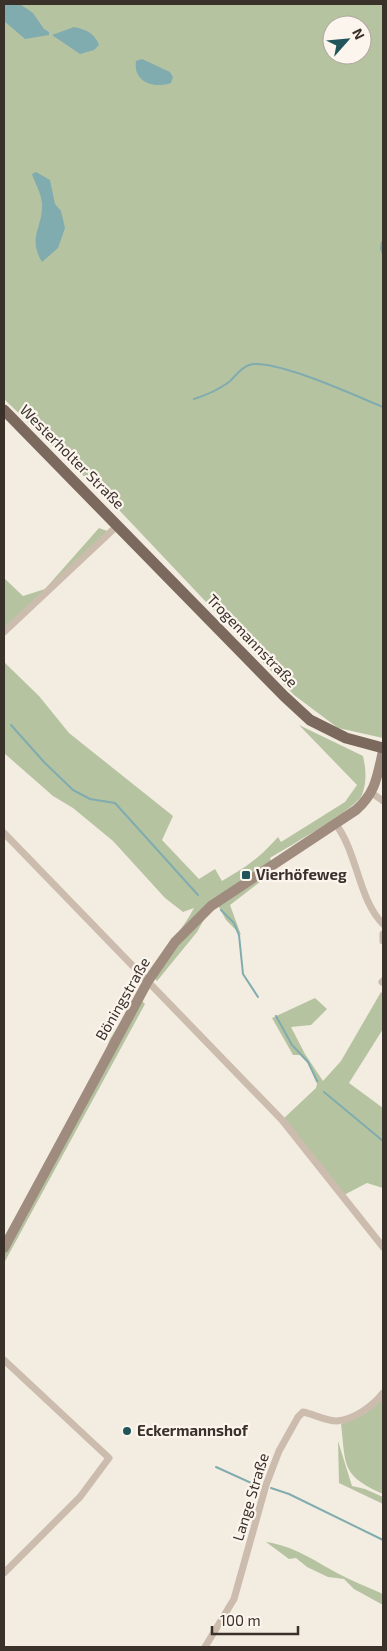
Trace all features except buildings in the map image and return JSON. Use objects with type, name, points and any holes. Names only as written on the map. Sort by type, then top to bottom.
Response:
[{"type":"main road","name":"Westerholter Straße","points":[[4,410],[118,525]]},
{"type":"main road","name":"Trogemannstraße","points":[[118,525],[284,696],[310,720],[346,738],[383,750]]},
{"type":"main road","name":"Böningstraße","points":[[4,1248],[148,981],[175,942],[211,906],[356,810],[372,793],[383,750]]},
{"type":"street","points":[[4,632],[118,525]]},
{"type":"street","points":[[372,793],[383,801]]},
{"type":"street","points":[[335,823],[350,849],[371,908],[375,916],[383,924]]},
{"type":"street","points":[[4,833],[282,1120],[383,1247]]},
{"type":"street","points":[[383,934],[383,941]]},
{"type":"street","points":[[4,1360],[109,1458],[80,1497],[4,1574]]},
{"type":"street","name":"Lange Straße","points":[[205,1647],[234,1599],[266,1485],[279,1451],[298,1416],[303,1412],[338,1421],[362,1412],[375,1404],[383,1393]]},
{"type":"green space","points":[[4,4],[383,4],[383,738],[338,728],[294,695],[120,511],[4,399]]},
{"type":"green space","points":[[99,528],[110,532],[4,629],[4,578],[23,596],[45,589]]},
{"type":"green space","points":[[4,662],[39,696],[69,733],[173,816],[162,840],[199,879],[215,869],[222,881],[231,876],[258,857],[278,837],[281,842],[345,802],[357,785],[299,725],[363,756],[366,776],[362,795],[334,818],[270,858],[274,871],[230,905],[241,935],[226,920],[215,900],[197,932],[157,981],[148,972],[178,933],[194,908],[183,912],[165,898],[113,841],[73,808],[53,796],[4,753]]},
{"type":"green space","points":[[381,992],[383,994],[383,1029],[349,1083],[383,1108],[383,1188],[367,1183],[342,1196],[282,1120],[316,1088],[317,1084],[309,1064],[300,1055],[293,1055],[272,1018],[315,998],[327,1009],[311,1025],[291,1027],[305,1054],[323,1081],[341,1061]]},
{"type":"green space","points":[[137,996],[145,1004],[4,1263],[4,1237],[103,1057],[110,1039]]},
{"type":"green space","points":[[383,1398],[383,1494],[359,1481],[348,1468],[345,1460],[341,1424],[366,1413]]},
{"type":"green space","points":[[338,1441],[352,1486],[365,1489],[383,1497],[383,1504],[339,1483]]},
{"type":"green space","points":[[266,1542],[294,1550],[343,1576],[383,1594],[383,1605],[354,1589],[344,1579],[328,1577],[307,1567],[296,1558],[289,1559]]},
{"type":"water","points":[[4,4],[20,4],[33,13],[44,29],[49,32],[49,35],[25,39],[4,21]]},
{"type":"water","points":[[74,27],[89,32],[95,37],[99,45],[94,50],[80,54],[52,35]]},
{"type":"water","points":[[142,59],[170,72],[173,77],[171,83],[158,85],[141,79],[136,68],[136,61]]},
{"type":"water","points":[[36,172],[50,180],[55,204],[61,211],[65,228],[58,248],[42,262],[36,246],[42,204],[32,174]]},
{"type":"waterway","points":[[382,242],[383,255]]},
{"type":"waterway","points":[[194,399],[225,385],[249,365],[260,364],[295,372],[383,407]]},
{"type":"waterway","points":[[11,725],[44,762],[73,790],[90,799],[115,803],[198,895]]},
{"type":"waterway","points":[[221,910],[234,923],[239,935],[243,974],[258,997]]},
{"type":"waterway","points":[[276,1016],[292,1045],[308,1062],[317,1081]]},
{"type":"waterway","points":[[324,1092],[383,1141]]},
{"type":"waterway","points":[[216,1467],[258,1486]]},
{"type":"waterway","points":[[271,1488],[289,1494],[383,1540]]},
{"type":"place","name":"Vierhöfeweg","points":[[246,875]]},
{"type":"place","name":"Eckermannshof","points":[[127,1431]]}]
